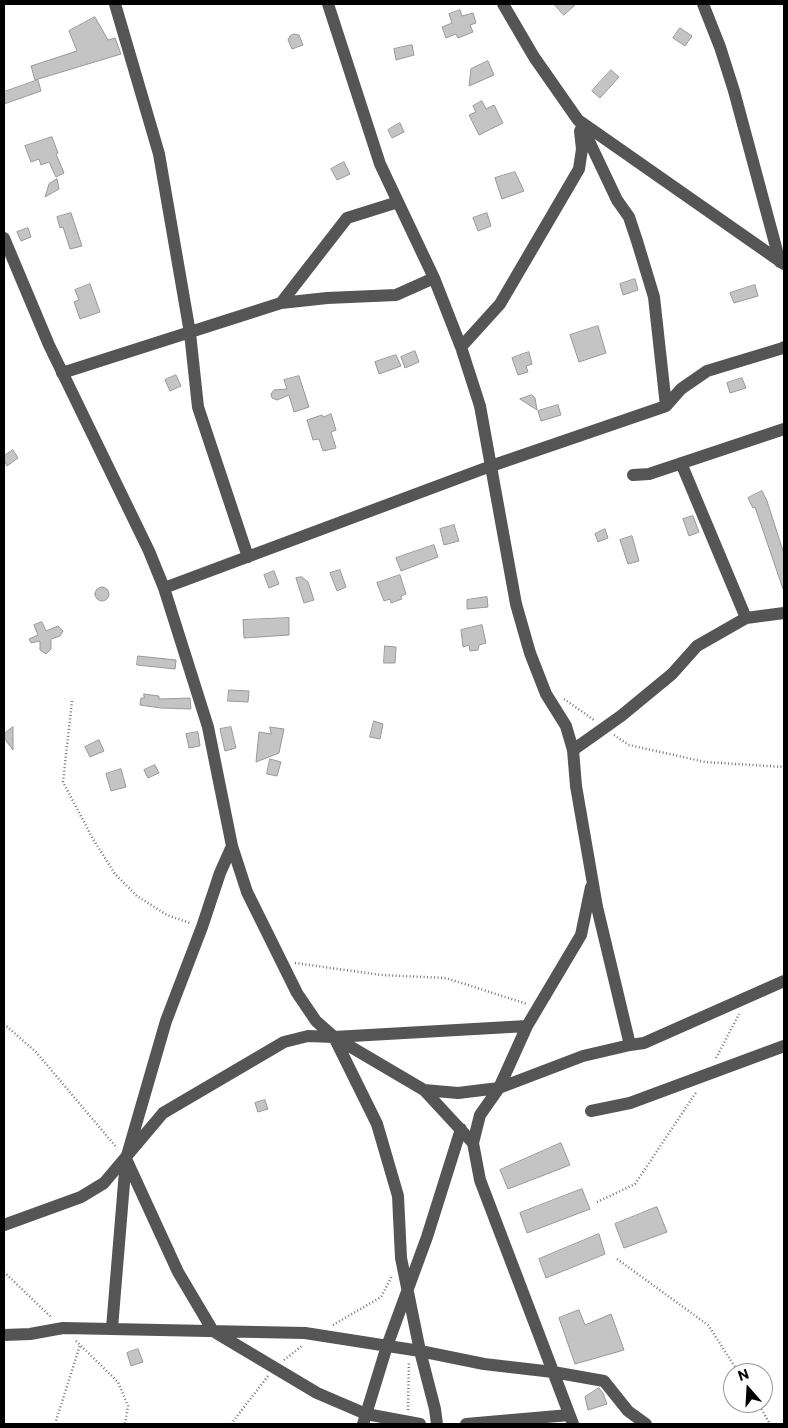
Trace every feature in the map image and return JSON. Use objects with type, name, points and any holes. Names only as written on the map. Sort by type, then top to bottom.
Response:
[{"type":"street","points":[[115,4],[159,154],[190,333],[198,407],[248,557]]},
{"type":"street","points":[[328,4],[380,164],[434,278],[461,346],[480,406],[516,604],[530,653],[546,694],[566,726],[574,750],[576,786],[592,881],[630,1045]]},
{"type":"street","points":[[504,4],[534,57],[578,120],[618,200],[629,217],[654,297],[666,406]]},
{"type":"street","points":[[703,4],[720,47],[734,91],[782,265]]},
{"type":"street","points":[[578,120],[782,265]]},
{"type":"street","points":[[461,346],[500,304],[579,169],[582,149],[578,120]]},
{"type":"street","points":[[281,303],[346,218],[398,202]]},
{"type":"street","points":[[4,238],[62,373],[149,551],[164,588],[208,727],[232,846],[247,892],[297,993],[316,1021],[334,1037],[424,1090],[473,1143]]},
{"type":"street","points":[[62,373],[281,303],[396,294],[434,278]]},
{"type":"street","points":[[164,588],[491,466],[666,406],[680,389],[707,371],[784,346]]},
{"type":"street","points":[[633,475],[649,474],[784,428]]},
{"type":"street","points":[[681,463],[746,618]]},
{"type":"street","points":[[574,750],[672,674],[697,646],[746,618],[784,613]]},
{"type":"street","points":[[112,1328],[126,1159],[166,1021],[202,927],[220,873],[232,846]]},
{"type":"street","points":[[466,1424],[571,1420],[480,1180],[473,1143],[480,1115],[499,1088],[528,1026],[580,935],[592,881]]},
{"type":"street","points":[[424,1090],[458,1093],[499,1088],[584,1056],[644,1043],[784,981]]},
{"type":"street","points":[[4,1225],[81,1197],[104,1183],[163,1113],[284,1042],[308,1036],[334,1037],[528,1026]]},
{"type":"street","points":[[334,1037],[376,1124],[398,1196],[401,1258],[408,1290],[414,1350],[435,1409],[437,1424]]},
{"type":"street","points":[[591,1110],[630,1103],[784,1046]]},
{"type":"street","points":[[365,1419],[387,1346],[427,1237],[460,1129]]},
{"type":"street","points":[[126,1159],[178,1272],[213,1331],[365,1419],[414,1423]]},
{"type":"street","points":[[4,1335],[30,1334],[63,1328],[305,1333],[414,1350],[484,1364],[553,1372],[604,1381],[628,1411],[646,1424]]},
{"type":"path","points":[[564,699],[629,745],[705,762],[784,767]]},
{"type":"path","points":[[72,701],[63,782],[93,839],[114,874],[137,896],[167,915],[202,927]]},
{"type":"path","points":[[281,961],[381,975],[446,978],[538,1008]]},
{"type":"path","points":[[597,1202],[635,1184],[702,1086],[748,998]]},
{"type":"path","points":[[4,1024],[36,1052],[126,1159]]},
{"type":"path","points":[[616,1259],[708,1325],[733,1363]]},
{"type":"path","points":[[4,1272],[118,1382],[128,1406],[125,1424]]},
{"type":"path","points":[[55,1424],[80,1345]]},
{"type":"path","points":[[414,1350],[414,1423]]},
{"type":"path","points":[[764,1413],[770,1424]]},
{"type":"building","points":[[554,4],[576,4],[564,15]]},
{"type":"building","points":[[460,10],[462,16],[473,13],[476,23],[470,25],[473,32],[458,38],[456,34],[446,38],[442,27],[452,23],[449,14]]},
{"type":"building","points":[[95,17],[108,40],[115,38],[121,54],[35,80],[31,66],[77,51],[69,31]]},
{"type":"building","points":[[680,28],[692,36],[685,46],[673,38]]},
{"type":"building","points":[[294,34],[299,35],[303,45],[292,49],[288,40]]},
{"type":"building","points":[[412,45],[414,55],[396,60],[394,49]]},
{"type":"building","points":[[488,61],[494,75],[469,86],[471,69]]},
{"type":"building","points":[[611,70],[619,77],[600,98],[592,91]]},
{"type":"building","points":[[38,80],[41,91],[4,104],[4,92]]},
{"type":"building","points":[[482,101],[486,109],[494,105],[503,123],[479,135],[469,115],[476,112],[473,106]]},
{"type":"building","points":[[400,123],[404,132],[392,138],[388,130]]},
{"type":"building","points":[[52,137],[58,153],[56,154],[64,173],[56,177],[49,162],[41,165],[39,159],[31,162],[25,146]]},
{"type":"building","points":[[344,162],[350,174],[337,180],[331,169]]},
{"type":"building","points":[[515,172],[524,191],[502,199],[495,178]]},
{"type":"building","points":[[57,179],[59,189],[45,197],[49,184]]},
{"type":"building","points":[[71,213],[82,246],[70,249],[63,227],[60,228],[57,217]]},
{"type":"building","points":[[487,213],[491,226],[478,231],[473,218]]},
{"type":"building","points":[[28,228],[31,237],[21,241],[17,232]]},
{"type":"building","points":[[635,279],[638,290],[623,295],[620,284]]},
{"type":"building","points":[[90,284],[100,312],[80,319],[74,302],[79,300],[75,290]]},
{"type":"building","points":[[755,285],[758,296],[734,303],[730,293]]},
{"type":"building","points":[[598,326],[606,353],[579,362],[570,335]]},
{"type":"building","points":[[415,351],[419,362],[405,368],[401,357]]},
{"type":"building","points":[[529,352],[532,364],[526,366],[528,372],[518,375],[512,358]]},
{"type":"building","points":[[396,355],[401,366],[379,374],[375,362]]},
{"type":"building","points":[[176,375],[181,386],[170,391],[165,380]]},
{"type":"building","points":[[299,376],[309,407],[294,412],[289,395],[277,400],[272,398],[271,394],[274,390],[287,389],[284,380]]},
{"type":"building","points":[[742,378],[746,388],[730,393],[727,383]]},
{"type":"building","points":[[532,395],[535,398],[537,410],[520,399]]},
{"type":"building","points":[[558,405],[561,415],[541,421],[538,411]]},
{"type":"building","points":[[331,414],[336,430],[331,432],[336,448],[323,451],[319,439],[313,440],[307,420]]},
{"type":"building","points":[[13,450],[18,458],[7,466],[4,456]]},
{"type":"building","points":[[762,491],[784,554],[784,589],[755,507],[753,508],[748,498]]},
{"type":"building","points":[[693,516],[699,532],[689,536],[683,519]]},
{"type":"building","points":[[454,525],[459,541],[444,545],[440,529]]},
{"type":"building","points":[[605,529],[608,538],[598,542],[595,534]]},
{"type":"building","points":[[632,536],[639,561],[628,564],[620,540]]},
{"type":"building","points":[[434,545],[438,557],[401,571],[396,558]]},
{"type":"building","points":[[340,570],[346,587],[337,591],[330,573]]},
{"type":"building","points":[[274,571],[279,584],[269,588],[264,575]]},
{"type":"building","points":[[400,575],[406,594],[401,596],[402,599],[391,603],[390,599],[384,601],[377,583]]},
{"type":"building","points":[[302,577],[308,582],[314,600],[304,603],[296,578]]},
{"type":"building","points":[[99,587],[105,587],[109,594],[105,601],[99,601],[95,597],[95,591]]},
{"type":"building","points":[[487,597],[488,607],[467,609],[467,600]]},
{"type":"building","points":[[289,618],[289,635],[244,638],[243,620]]},
{"type":"building","points":[[42,622],[46,631],[58,626],[63,631],[60,636],[51,639],[51,649],[46,654],[40,650],[40,641],[31,643],[29,639],[38,635],[34,625]]},
{"type":"building","points":[[482,625],[486,643],[479,645],[478,650],[470,651],[469,645],[463,647],[461,630]]},
{"type":"building","points":[[385,646],[396,647],[395,663],[384,663]]},
{"type":"building","points":[[138,656],[176,660],[175,669],[137,665]]},
{"type":"building","points":[[229,690],[249,691],[248,702],[228,701]]},
{"type":"building","points":[[144,694],[159,696],[159,699],[190,698],[191,709],[140,705]]},
{"type":"building","points":[[374,721],[383,724],[380,739],[370,737]]},
{"type":"building","points":[[13,727],[13,750],[4,738],[4,734]]},
{"type":"building","points":[[231,727],[236,748],[225,751],[220,729]]},
{"type":"building","points":[[270,727],[284,729],[279,753],[256,762],[259,732],[271,734]]},
{"type":"building","points":[[198,732],[200,746],[189,748],[186,734]]},
{"type":"building","points":[[99,740],[104,751],[90,757],[85,747]]},
{"type":"building","points":[[270,759],[281,762],[277,776],[267,774]]},
{"type":"building","points":[[155,765],[159,773],[148,778],[144,770]]},
{"type":"building","points":[[121,769],[126,787],[111,791],[106,774]]},
{"type":"building","points":[[265,1100],[268,1109],[258,1112],[255,1103]]},
{"type":"building","points":[[561,1143],[570,1165],[508,1189],[500,1170]]},
{"type":"building","points":[[582,1189],[590,1209],[527,1233],[520,1213]]},
{"type":"building","points":[[657,1207],[667,1232],[624,1248],[615,1224]]},
{"type":"building","points":[[599,1234],[605,1254],[546,1278],[539,1259]]},
{"type":"building","points":[[579,1310],[585,1325],[611,1314],[624,1350],[575,1364],[559,1318]]},
{"type":"building","points":[[138,1349],[143,1362],[131,1366],[127,1353]]},
{"type":"building","points":[[599,1388],[607,1404],[588,1410],[585,1397]]}]
